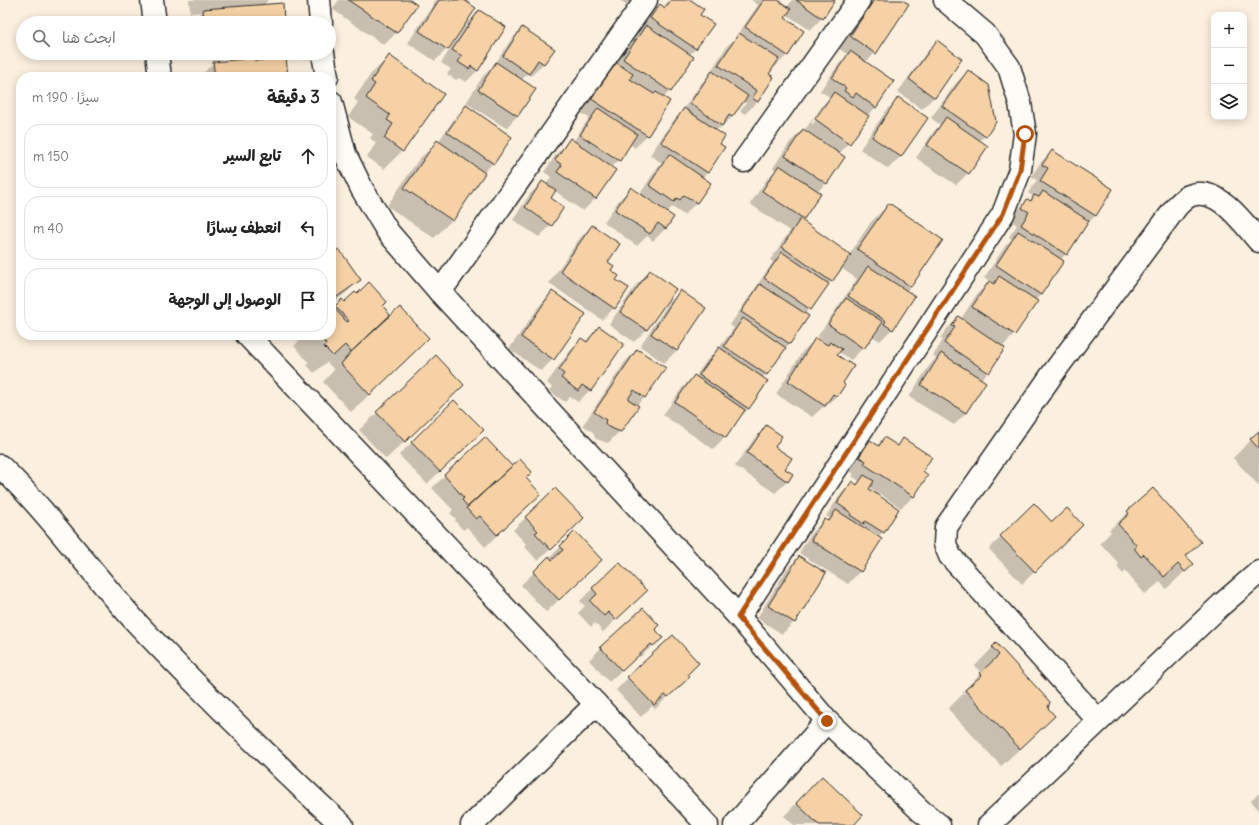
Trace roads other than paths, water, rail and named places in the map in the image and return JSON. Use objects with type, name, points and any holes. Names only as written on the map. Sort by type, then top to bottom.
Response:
[{"type":"street","points":[[152,0],[154,16]]},
{"type":"street","points":[[319,0],[320,16]]},
{"type":"street","points":[[440,292],[646,0]]},
{"type":"street","points":[[744,161],[859,0]]},
{"type":"street","points":[[738,617],[1003,214],[1020,170],[1025,134],[1020,103],[1009,67],[985,34],[945,0]]},
{"type":"street","points":[[158,60],[159,72]]},
{"type":"street","points":[[325,60],[326,72]]},
{"type":"street","points":[[336,121],[345,154],[362,189],[388,232],[440,292],[738,617],[827,721],[921,811],[939,825]]},
{"type":"street","points":[[1098,720],[950,556],[944,544],[946,527],[1051,376],[1177,206],[1189,196],[1204,193],[1215,197],[1231,208],[1259,241]]},
{"type":"street","points":[[252,340],[596,704],[707,825]]},
{"type":"street","points":[[0,466],[48,516],[130,615],[168,656],[283,771],[342,825]]},
{"type":"street","points":[[989,825],[1098,720],[1221,605],[1259,572]]},
{"type":"street","points":[[472,825],[596,704]]},
{"type":"street","points":[[735,825],[827,721]]}]
